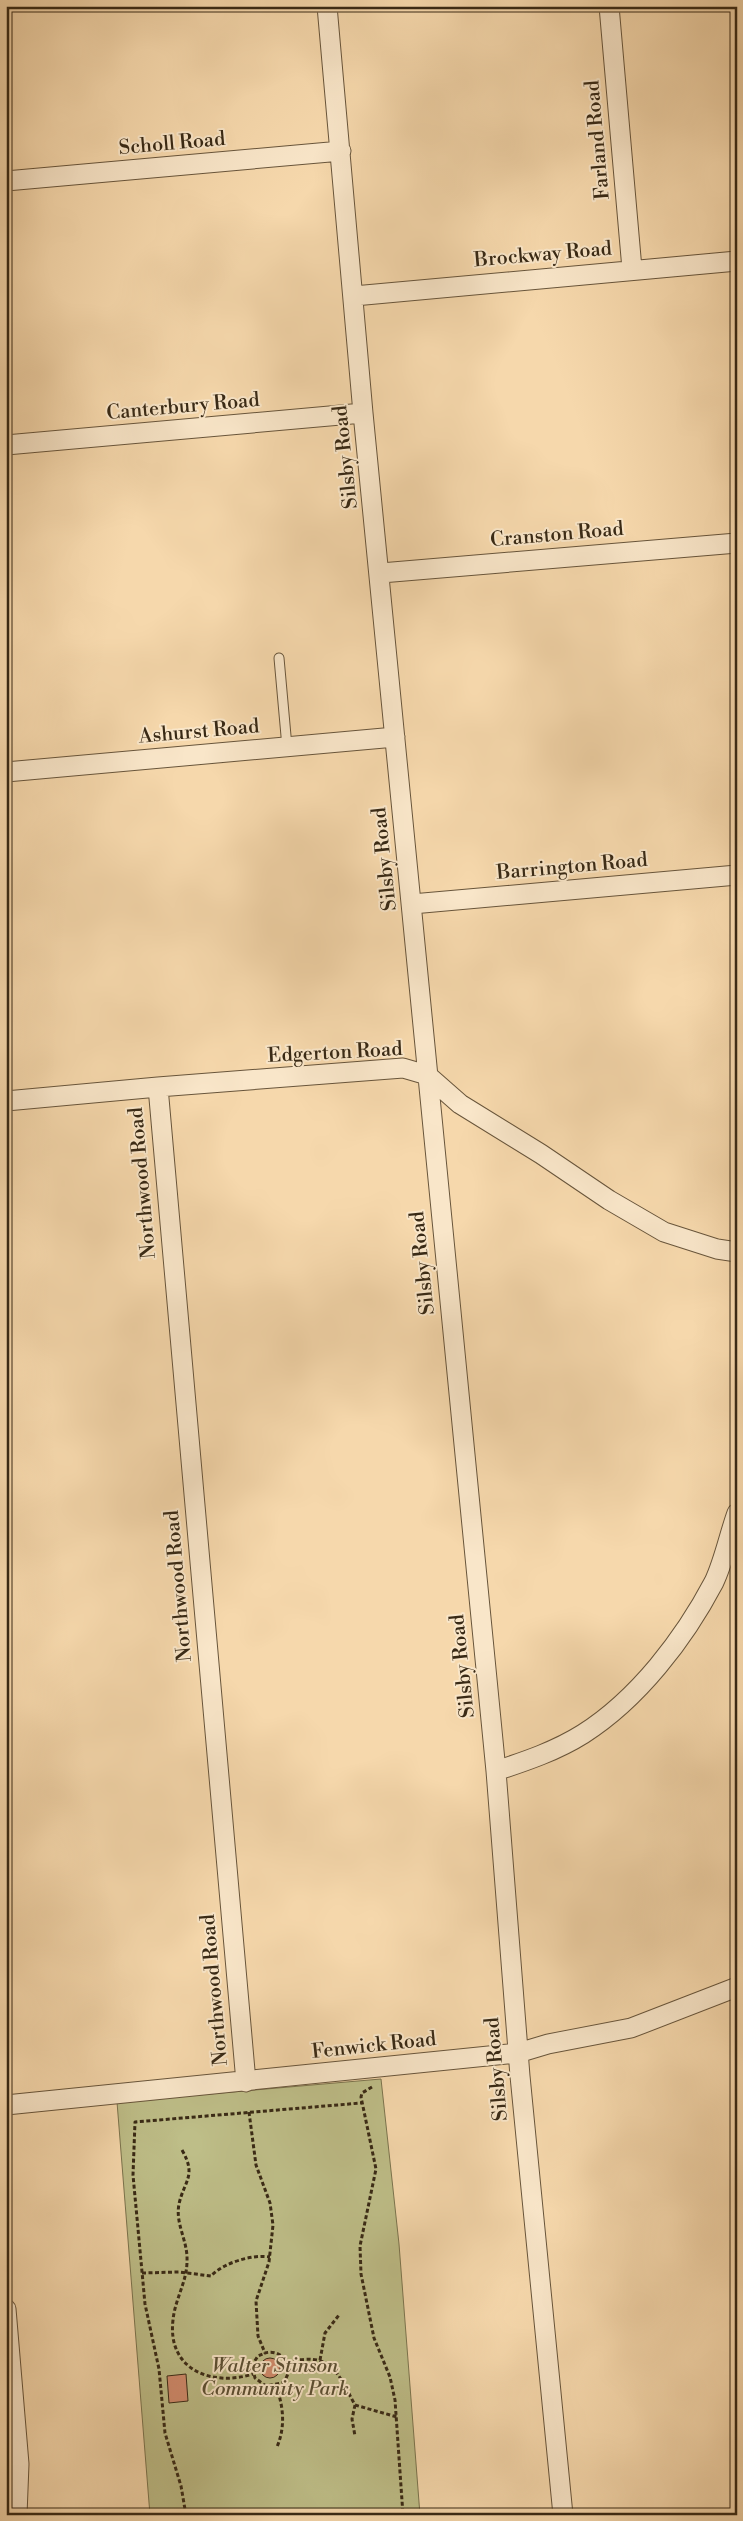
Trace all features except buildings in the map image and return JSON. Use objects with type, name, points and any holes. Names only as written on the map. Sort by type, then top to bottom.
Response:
[{"type":"street","name":"Silsby Road","points":[[327,6],[363,413],[496,1771],[518,2054],[563,2515]]},
{"type":"street","name":"Farland Road","points":[[609,6],[632,269]]},
{"type":"street","name":"Scholl Road","points":[[6,181],[341,151]]},
{"type":"street","name":"Brockway Road","points":[[354,296],[632,269],[737,261]]},
{"type":"street","name":"Canterbury Road","points":[[6,446],[363,413]]},
{"type":"street","name":"Cranston Road","points":[[380,573],[737,543]]},
{"type":"street","name":"Ashurst Road","points":[[6,772],[395,737]]},
{"type":"street","name":"Barrington Road","points":[[412,904],[737,875]]},
{"type":"street","name":"Edgerton Road","points":[[6,1101],[403,1068],[427,1076],[460,1104],[534,1149],[609,1200],[664,1232],[717,1249],[737,1252]]},
{"type":"street","name":"Northwood Road","points":[[158,1087],[246,2082]]},
{"type":"street","points":[[496,1771],[544,1755],[583,1734],[623,1704],[668,1655],[714,1581],[737,1513]]},
{"type":"street","name":"Fenwick Road","points":[[6,2105],[518,2054],[548,2044],[631,2028],[737,1987]]},
{"type":"street","points":[[6,2309],[19,2464],[17,2515]]},
{"type":"lane","points":[[279,658],[287,747]]},
{"type":"path","points":[[376,2086],[362,2093],[361,2103],[376,2169],[360,2246],[361,2274],[374,2338],[390,2377],[397,2417],[402,2515]]},
{"type":"path","points":[[186,2515],[181,2486],[165,2433],[158,2369],[145,2304],[133,2175],[136,2122],[361,2103]]},
{"type":"path","points":[[249,2112],[256,2165],[272,2216],[270,2257],[256,2301],[258,2336],[265,2352]]},
{"type":"path","points":[[182,2150],[189,2170],[188,2182],[179,2204],[178,2217],[187,2255],[186,2273],[173,2318],[172,2329],[179,2352],[195,2371],[213,2379],[235,2379],[253,2374]]},
{"type":"path","points":[[142,2273],[186,2273],[210,2276],[218,2269],[251,2256],[270,2257]]},
{"type":"path","points":[[320,2360],[325,2333],[338,2315]]},
{"type":"path","points":[[265,2352],[282,2354],[287,2362],[286,2378],[276,2385],[262,2384],[253,2374],[253,2362],[265,2352]]},
{"type":"path","points":[[287,2362],[306,2358],[320,2360],[335,2368],[355,2405],[352,2419],[355,2436]]},
{"type":"path","points":[[276,2385],[283,2422],[277,2447]]},
{"type":"path","points":[[355,2405],[397,2417]]},
{"type":"green space","name":"Walter Stinson Community Park","points":[[381,2079],[399,2244],[420,2515],[150,2515],[117,2102]]}]
